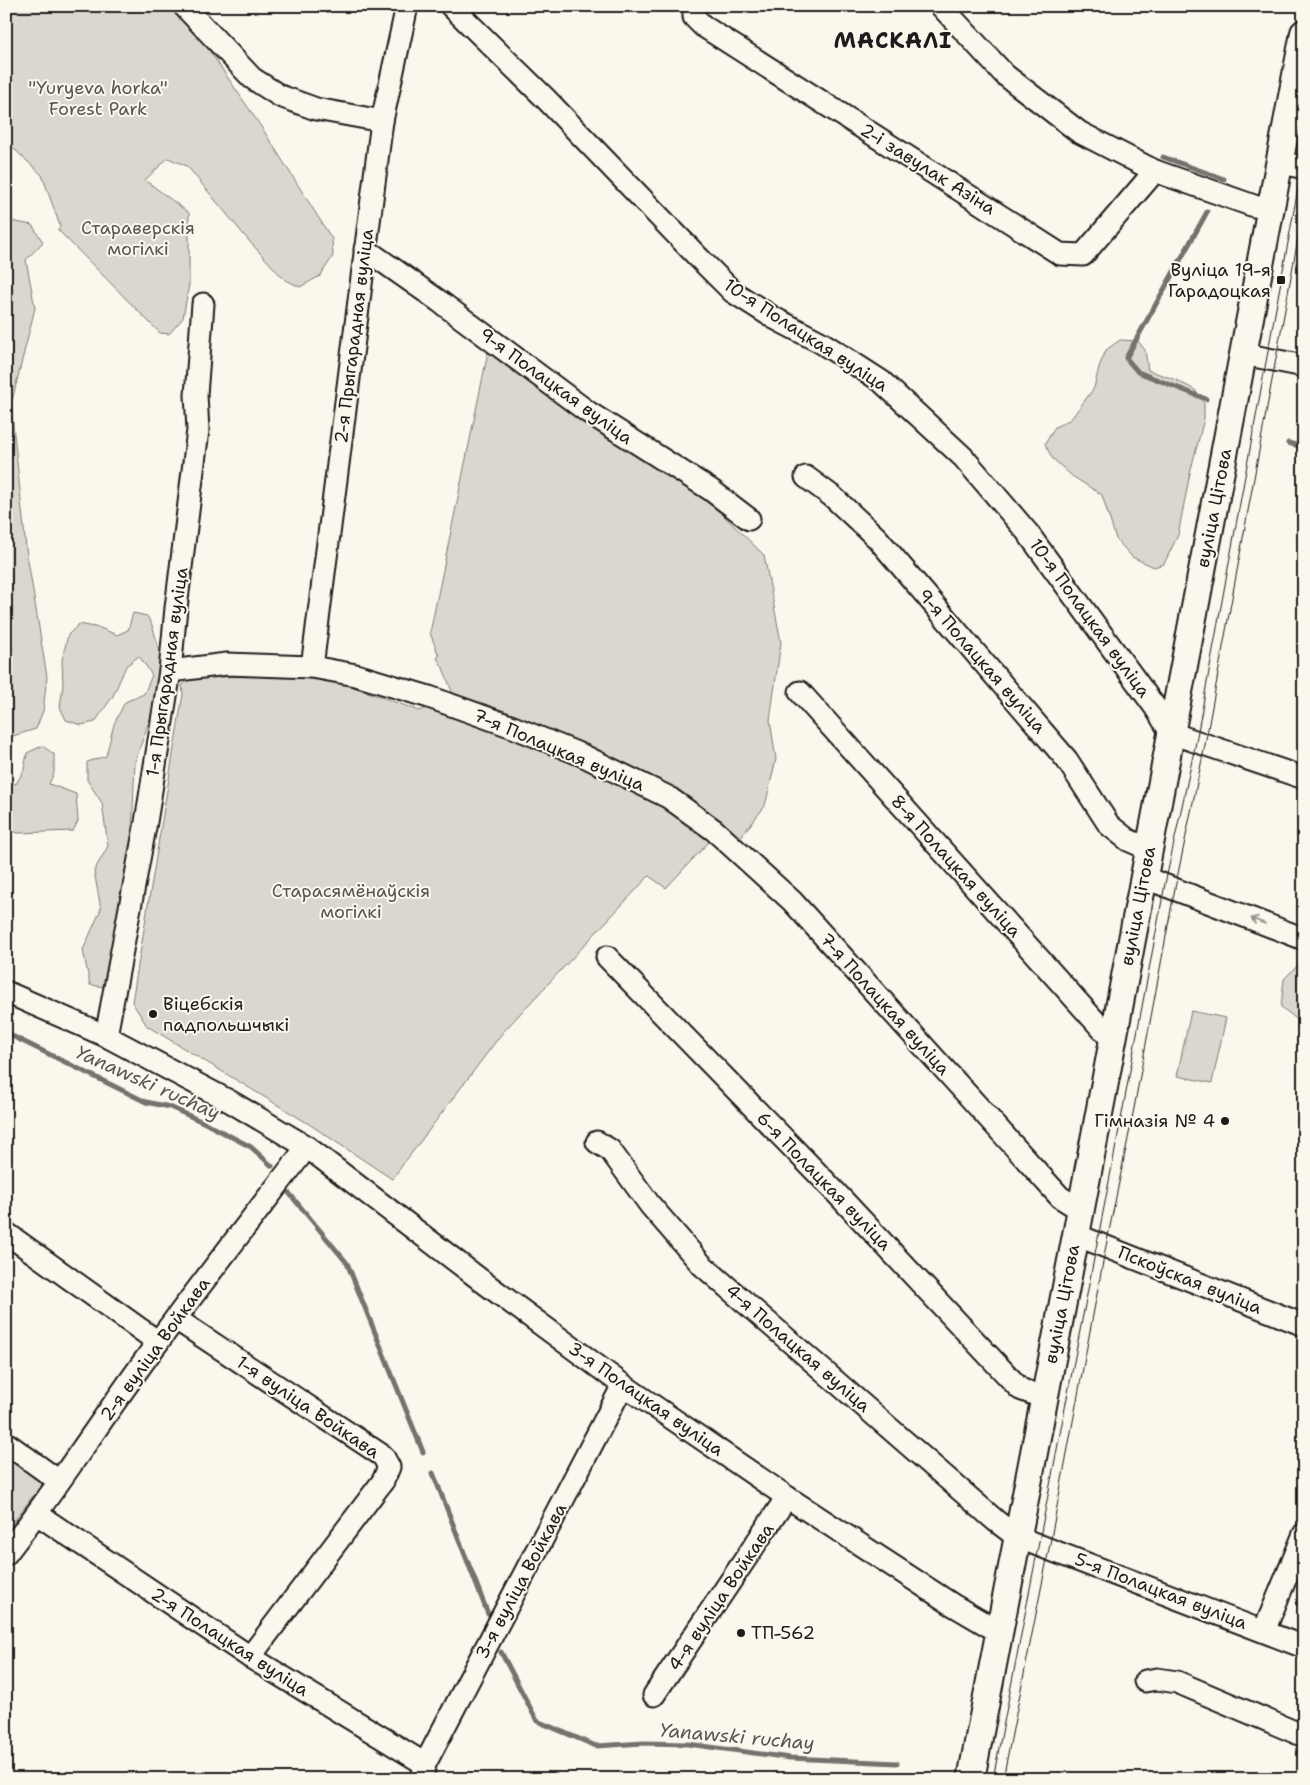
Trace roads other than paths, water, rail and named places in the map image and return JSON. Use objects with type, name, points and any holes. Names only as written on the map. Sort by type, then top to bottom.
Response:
[{"type":"main road","name":"вуліца Цітова","points":[[971,1779],[1271,209],[1292,165],[1304,33]]},
{"type":"street","points":[[184,6],[252,78],[280,96],[316,109],[382,121]]},
{"type":"street","name":"2-я Прыгарадная вуліца","points":[[312,667],[382,121],[407,6]]},
{"type":"street","name":"10-я Полацкая вуліца","points":[[451,6],[546,99],[734,292],[774,318],[822,343],[881,381],[963,457],[1027,532],[1155,706],[1171,733]]},
{"type":"street","name":"2-і завулак Азіна","points":[[694,6],[694,17],[703,26],[1060,254],[1083,254],[1155,171]]},
{"type":"street","points":[[941,6],[1005,75],[1079,132],[1155,171],[1254,206],[1271,209]]},
{"type":"street","name":"9-я Полацкая вуліца","points":[[365,249],[439,301],[588,412],[711,490],[749,519]]},
{"type":"street","name":"1-я Прыгарадная вуліца","points":[[106,1036],[146,822],[170,671],[198,430],[196,395],[203,304]]},
{"type":"street","points":[[1243,354],[1304,366]]},
{"type":"street","name":"9-я Полацкая вуліца","points":[[806,477],[833,497],[877,538],[1066,760],[1109,825],[1128,840],[1149,849]]},
{"type":"street","name":"7-я Полацкая вуліца","points":[[170,671],[227,664],[312,667],[356,675],[429,697],[513,727],[584,756],[668,797],[714,830],[792,901],[1060,1197],[1081,1210]]},
{"type":"street","name":"8-я Полацкая вуліца","points":[[800,692],[1112,1040]]},
{"type":"street","points":[[1171,733],[1304,778]]},
{"type":"street","points":[[1143,877],[1304,939]]},
{"type":"street","name":"6-я Полацкая вуліца","points":[[607,957],[825,1181],[1020,1389],[1044,1398]]},
{"type":"street","name":"3-я Полацкая вуліца","points":[[6,992],[106,1036],[231,1102],[307,1147],[486,1284],[623,1385],[787,1498],[953,1605],[999,1632]]},
{"type":"street","name":"4-я Полацкая вуліца","points":[[597,1142],[610,1150],[650,1205],[702,1265],[996,1521],[1017,1537]]},
{"type":"street","name":"2-я вуліца Войкава","points":[[6,1554],[37,1514],[158,1342],[307,1147]]},
{"type":"street","points":[[6,1233],[158,1342]]},
{"type":"street","name":"Пскоўская вуліца","points":[[1076,1235],[1304,1325]]},
{"type":"street","name":"1-я вуліца Войкава","points":[[176,1319],[383,1456],[389,1467],[384,1481],[250,1657]]},
{"type":"street","name":"3-я вуліца Войкава","points":[[423,1772],[623,1385]]},
{"type":"street","points":[[6,1443],[59,1481]]},
{"type":"street","name":"4-я вуліца Войкава","points":[[654,1695],[787,1498]]},
{"type":"street","name":"2-я Полацкая вуліца","points":[[37,1514],[423,1772]]},
{"type":"street","points":[[1264,1631],[1304,1534]]},
{"type":"street","name":"5-я Полацкая вуліца","points":[[1017,1537],[1304,1647]]},
{"type":"street","points":[[1145,1681],[1157,1678],[1177,1682],[1304,1736]]},
{"type":"waterway","points":[[1163,157],[1224,179]]},
{"type":"waterway","points":[[1206,399],[1138,372],[1126,358],[1207,212]]},
{"type":"waterway","points":[[1288,443],[1304,447]]},
{"type":"waterway","name":"Yanawski ruchay","points":[[6,1033],[146,1102],[170,1107],[205,1123],[251,1147],[272,1166]]},
{"type":"waterway","name":"Yanawski ruchay","points":[[289,1193],[347,1263],[423,1452]]},
{"type":"waterway","name":"Yanawski ruchay","points":[[433,1473],[488,1614]]},
{"type":"waterway","name":"Yanawski ruchay","points":[[501,1652],[537,1721],[596,1746],[644,1743],[688,1744],[790,1758],[897,1763]]},
{"type":"waterway","name":"Yanawski ruchay","points":[[1031,1775],[1042,1779]]},
{"type":"tram line","points":[[993,1779],[1165,884],[1196,742],[1304,156]]},
{"type":"tram line","points":[[1003,1779],[1049,1549],[1175,888],[1205,745],[1304,206]]},
{"type":"place","name":"Вуліца 19-я Гарадоцкая","points":[[1281,280]]},
{"type":"place","name":"Віцебскія падпольшчыкі","points":[[153,1014]]},
{"type":"place","name":"Гімназія № 4","points":[[1225,1121]]},
{"type":"place","name":"ТП-562","points":[[741,1633]]},
{"type":"district","name":"МАСКАЛІ","points":[[893,40]]},
{"type":"park label","name":"\"Yuryeva horka\" Forest Park","points":[[98,98]]},
{"type":"park label","name":"Стараверскія могілкі","points":[[138,238]]},
{"type":"park label","name":"Старасямёнаўскія могілкі","points":[[351,901]]}]
